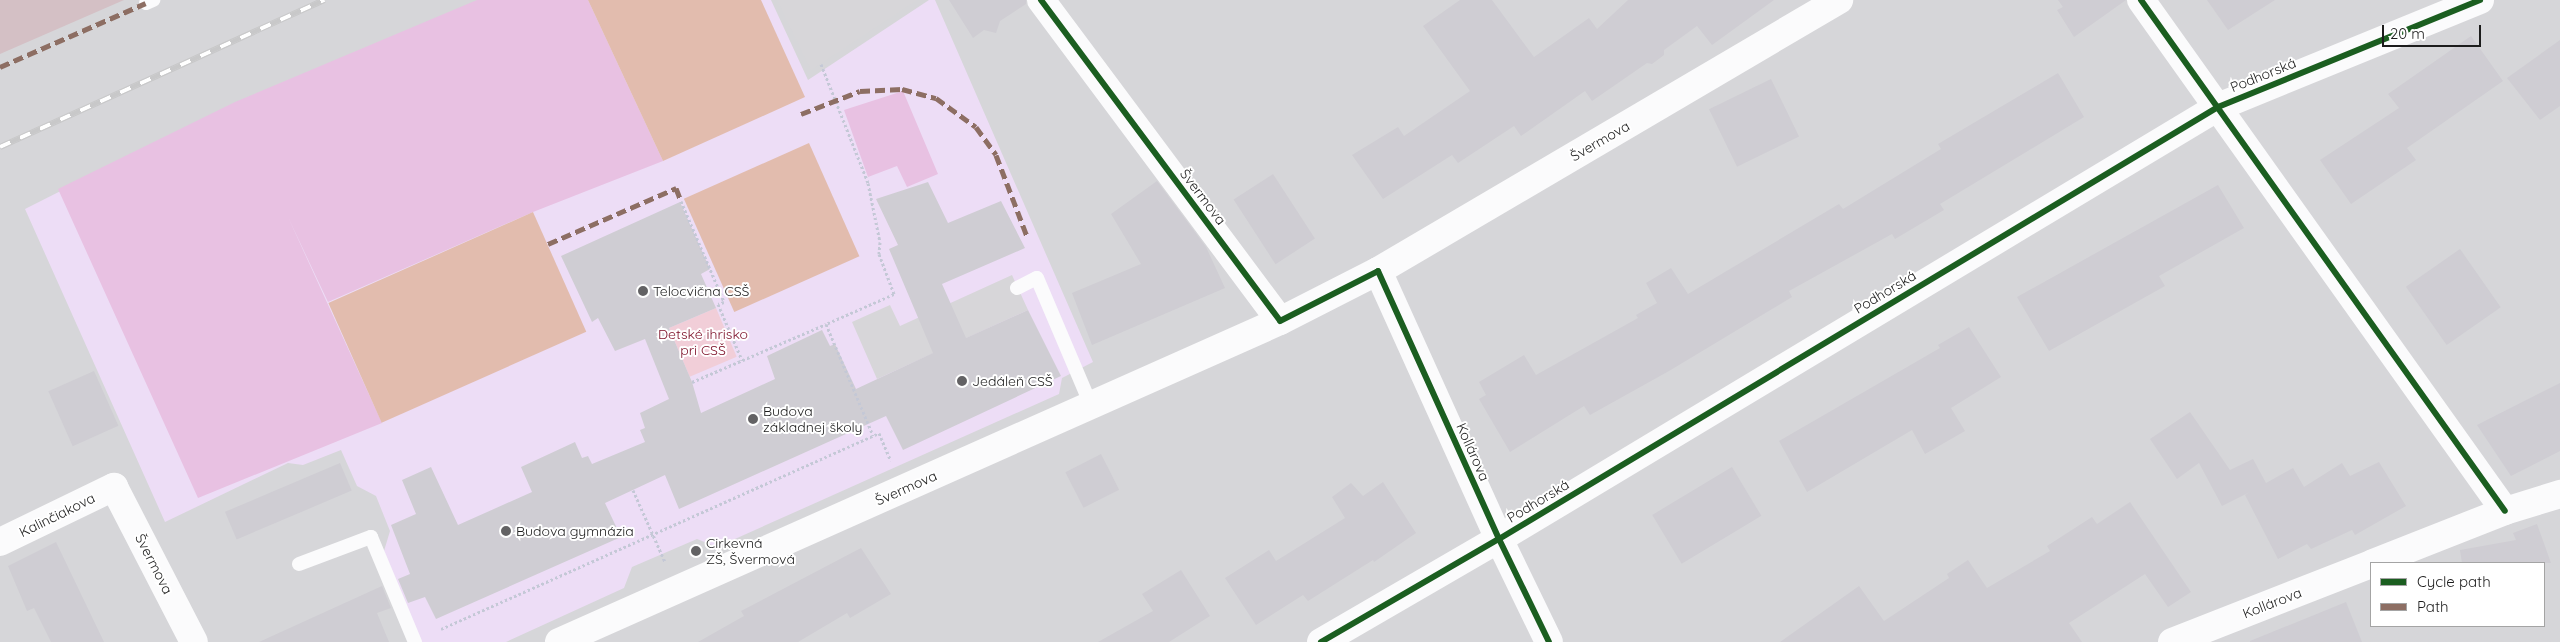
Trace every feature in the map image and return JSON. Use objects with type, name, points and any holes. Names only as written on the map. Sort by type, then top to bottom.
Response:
[{"type":"street","name":"Švermova","points":[[1041,0],[1280,321]]},
{"type":"street","name":"Švermova","points":[[559,642],[1280,321],[1378,272],[1839,0]]},
{"type":"street","points":[[2141,0],[2506,512]]},
{"type":"street","name":"Podhorská","points":[[1321,642],[1499,539],[2218,107],[2480,0]]},
{"type":"street","name":"Kollárova","points":[[1378,272],[1499,539],[1549,642]]},
{"type":"street","name":"Švermova","points":[[114,487],[194,642]]},
{"type":"street","name":"Kalinčiakova","points":[[0,542],[114,487]]},
{"type":"street","name":"Kollárova","points":[[2377,562],[2506,512],[2560,494]]},
{"type":"street","name":"Kollárova","points":[[2172,642],[2370,565]]},
{"type":"lane","points":[[1017,288],[1037,278],[1091,405]]},
{"type":"lane","points":[[300,564],[370,537],[415,642]]},
{"type":"path","points":[[692,382],[894,294],[878,254],[880,242],[868,183],[821,64]]},
{"type":"path","points":[[681,201],[724,302],[718,304],[742,360]]},
{"type":"path","points":[[826,324],[873,435]]},
{"type":"path","points":[[441,629],[878,432],[892,462]]},
{"type":"path","points":[[633,490],[666,566]]},
{"type":"shaded area","points":[[0,0],[2560,0],[2560,642],[0,642]]},
{"type":"shaded area","points":[[0,0],[124,0],[0,54]]},
{"type":"shaded area","points":[[477,0],[588,0],[663,161],[533,212],[328,302],[288,217],[382,423],[198,498],[58,189],[235,102]]},
{"type":"shaded area","points":[[485,0],[771,0],[808,80],[929,0],[935,0],[1093,362],[1062,378],[1059,394],[717,547],[697,539],[632,567],[624,588],[506,642],[420,642],[384,551],[390,531],[376,496],[357,486],[341,450],[303,465],[288,463],[165,522],[25,209],[227,107]]},
{"type":"shaded area","points":[[588,0],[761,0],[805,97],[663,161]]},
{"type":"shaded area","points":[[777,0],[917,0],[811,70]]},
{"type":"shaded area","points":[[903,91],[938,174],[907,187],[897,166],[868,177],[844,110]]},
{"type":"shaded area","points":[[809,143],[859,256],[734,312],[684,199]]},
{"type":"shaded area","points":[[533,212],[586,332],[382,423],[328,303]]},
{"type":"shaded area","points":[[1012,275],[1028,310],[877,379],[852,322],[890,305],[900,326]]},
{"type":"green space","name":"Detské ihrisko pri CSŠ","points":[[716,308],[737,357],[690,377],[669,328]]},
{"type":"building","points":[[949,0],[1026,0],[1026,4],[1000,21],[996,33],[984,30],[973,38]]},
{"type":"building","points":[[1460,0],[1492,0],[1534,57],[1589,18],[1597,29],[1628,0],[1774,0],[1712,45],[1697,26],[1664,50],[1664,55],[1652,64],[1647,63],[1592,101],[1585,91],[1521,136],[1514,126],[1458,163],[1452,155],[1383,199],[1352,155],[1398,127],[1404,136],[1470,91],[1423,26]]},
{"type":"building","points":[[2058,0],[2126,0],[2074,37],[2057,10],[2063,7]]},
{"type":"building","points":[[2207,0],[2275,0],[2228,30]]},
{"type":"building","points":[[2471,36],[2503,81],[2407,148],[2416,160],[2351,204],[2320,160],[2399,108],[2388,94]]},
{"type":"building","points":[[2560,40],[2560,106],[2540,120],[2507,78]]},
{"type":"building","points":[[2058,73],[2084,117],[1940,204],[1944,210],[1895,239],[1892,234],[1789,291],[1792,297],[1669,371],[1590,415],[1584,406],[1510,452],[1479,399],[1486,395],[1479,382],[1524,355],[1536,375],[1638,318],[1636,315],[1657,303],[1646,283],[1671,268],[1688,294],[1839,204],[1843,209],[1941,149],[1938,144]]},
{"type":"building","points":[[1771,79],[1799,137],[1737,167],[1709,109]]},
{"type":"building","points":[[1273,174],[1315,239],[1276,264],[1234,200]]},
{"type":"building","points":[[1157,181],[1206,247],[1225,288],[1092,345],[1072,293],[1141,264],[1111,214]]},
{"type":"building","points":[[928,182],[948,223],[1001,201],[1025,248],[942,284],[966,338],[1028,310],[1061,376],[903,450],[886,416],[679,509],[665,475],[605,503],[621,537],[436,619],[425,597],[408,603],[398,579],[410,574],[391,525],[416,514],[402,480],[431,467],[458,525],[532,492],[521,467],[575,442],[582,458],[588,456],[592,464],[645,442],[640,430],[645,428],[640,413],[669,399],[645,339],[615,351],[598,318],[592,322],[561,256],[680,202],[710,269],[701,274],[716,308],[669,328],[692,382],[701,413],[775,379],[767,356],[822,330],[830,346],[835,344],[856,389],[933,353],[889,249],[898,245],[876,199]]},
{"type":"building","points":[[2218,185],[2244,228],[2159,276],[2165,286],[2049,351],[2017,297]]},
{"type":"building","points":[[2460,249],[2501,307],[2447,345],[2406,287]]},
{"type":"building","points":[[1969,327],[2001,377],[1951,408],[1965,431],[1925,454],[1912,430],[1807,492],[1779,441],[1940,348],[1938,345]]},
{"type":"building","points":[[94,371],[118,426],[73,446],[48,391]]},
{"type":"building","points":[[2560,383],[2560,451],[2511,476],[2477,425]]},
{"type":"building","points":[[2190,412],[2230,470],[2253,459],[2266,483],[2293,468],[2304,487],[2342,463],[2350,476],[2379,462],[2406,506],[2355,535],[2352,530],[2311,549],[2307,544],[2278,559],[2245,495],[2250,492],[2222,506],[2199,463],[2177,479],[2150,439]]},
{"type":"building","points":[[1101,454],[1119,490],[1084,508],[1065,472]]},
{"type":"building","points":[[340,463],[352,491],[237,539],[225,512]]},
{"type":"building","points":[[1732,467],[1761,516],[1682,564],[1652,515]]},
{"type":"building","points":[[1383,482],[1416,533],[1374,562],[1373,560],[1308,601],[1303,595],[1256,625],[1225,578],[1269,550],[1276,561],[1345,518],[1332,497],[1351,483],[1363,496]]},
{"type":"building","points":[[2130,502],[2191,592],[2168,607],[2145,574],[2069,623],[2082,642],[1780,642],[1859,586],[1884,621],[1949,578],[1947,574],[1968,560],[1987,588],[2050,551],[2047,546],[2092,517],[2097,524]]},
{"type":"building","points":[[2537,524],[2551,563],[2462,562],[2460,550],[2516,540],[2513,533]]},
{"type":"building","points":[[56,542],[104,642],[51,642],[34,608],[27,611],[8,566]]},
{"type":"building","points":[[861,548],[891,594],[850,618],[847,613],[798,642],[698,642],[744,616],[741,611]]},
{"type":"building","points":[[1181,570],[1210,616],[1169,642],[1098,642],[1153,611],[1142,594]]},
{"type":"building","points":[[382,586],[391,608],[377,613],[389,642],[259,642]]},
{"type":"building","points":[[2346,602],[2362,642],[2250,642],[2250,641]]},
{"type":"railway","points":[[0,147],[324,0]]},
{"type":"marked path","points":[[0,67],[146,3]]},
{"type":"marked path","points":[[801,114],[860,91],[902,89],[936,98],[976,127],[996,155],[1027,236]]},
{"type":"marked path","points":[[548,244],[676,188],[681,201]]},
{"type":"cycle path","points":[[1041,0],[1280,321],[1378,271],[1499,539],[1549,642]]},
{"type":"cycle path","points":[[2141,0],[2505,511]]},
{"type":"cycle path","points":[[1321,642],[1499,539],[2218,107],[2480,0]]},
{"type":"place","name":"Telocvična CSŠ","points":[[643,291]]},
{"type":"place","name":"Jedáleň CSŠ","points":[[962,381]]},
{"type":"place","name":"Budova základnej školy","points":[[753,419]]},
{"type":"place","name":"Budova gymnázia","points":[[506,531]]},
{"type":"place","name":"Cirkevná ZŠ, Švermová","points":[[696,551]]}]
